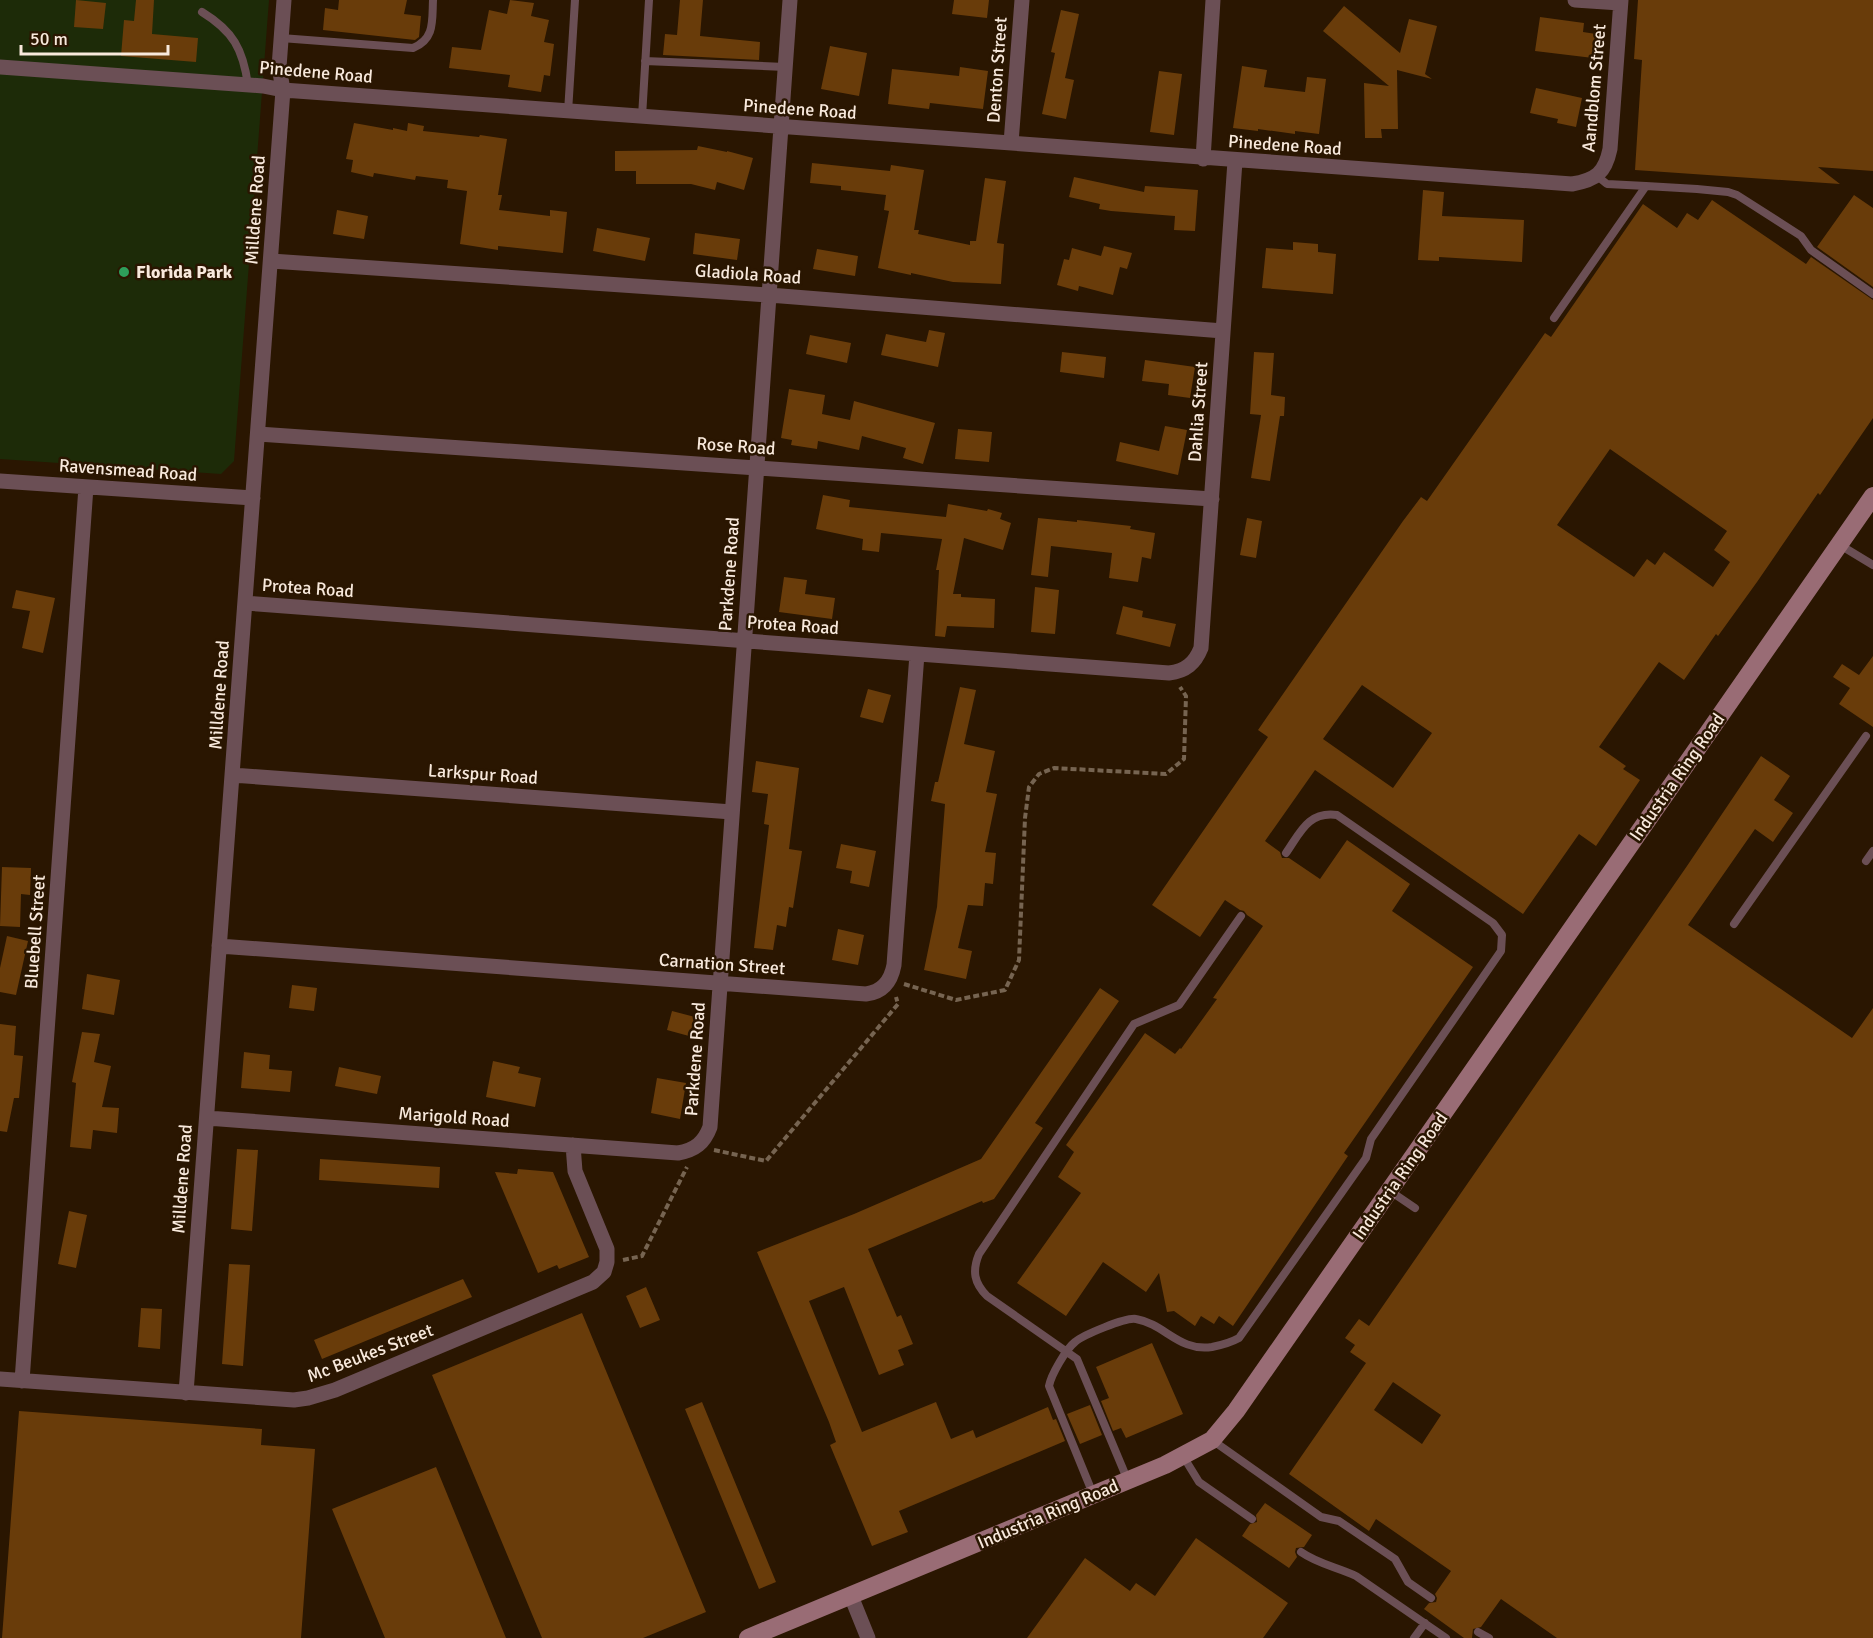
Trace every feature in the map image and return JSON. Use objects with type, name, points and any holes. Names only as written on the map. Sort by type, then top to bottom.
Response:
[{"type":"street","name":"Milldene Road","points":[[186,1393],[284,90],[279,67],[284,0]]},
{"type":"street","name":"Parkdene Road","points":[[698,1146],[710,1127],[790,0]]},
{"type":"street","name":"Denton Street","points":[[1011,143],[1022,0]]},
{"type":"street","points":[[1203,159],[1213,0]]},
{"type":"street","points":[[1575,0],[1621,2]]},
{"type":"street","name":"Aandblom Street","points":[[1597,176],[1606,164],[1610,149],[1621,2]]},
{"type":"street","name":"Pinedene Road","points":[[0,67],[1203,159],[1572,184],[1597,176]]},
{"type":"street","name":"Dahlia Street","points":[[1192,664],[1201,648],[1235,161]]},
{"type":"street","name":"Gladiola Road","points":[[271,261],[769,295],[1223,331]]},
{"type":"street","name":"Rose Road","points":[[258,434],[1212,500]]},
{"type":"street","name":"Ravensmead Road","points":[[0,481],[253,498]]},
{"type":"street","name":"Bluebell Street","points":[[22,1381],[86,487]]},
{"type":"street","name":"Industria Ring Road","points":[[748,1638],[1093,1495],[1183,1456],[1212,1440],[1236,1411],[1873,496]]},
{"type":"street","name":"Protea Road","points":[[245,603],[1169,673],[1178,672],[1192,664]]},
{"type":"street","points":[[889,980],[894,965],[917,654]]},
{"type":"street","name":"Larkspur Road","points":[[232,775],[732,812]]},
{"type":"street","name":"Carnation Street","points":[[219,946],[866,994],[876,992],[889,980]]},
{"type":"street","name":"Marigold Road","points":[[207,1118],[678,1153],[698,1146]]},
{"type":"street","points":[[573,1145],[575,1171],[607,1249],[608,1263]]},
{"type":"street","name":"Mc Beukes Street","points":[[0,1379],[294,1400],[322,1395],[593,1282],[604,1272],[608,1263]]},
{"type":"street","points":[[850,1596],[868,1638]]},
{"type":"lane","points":[[281,38],[413,48],[423,44],[429,34],[433,0]]},
{"type":"lane","points":[[568,112],[575,0]]},
{"type":"lane","points":[[642,117],[649,0]]},
{"type":"lane","points":[[202,12],[226,29],[234,41],[245,63],[248,85]]},
{"type":"lane","points":[[645,61],[785,67]]},
{"type":"lane","points":[[1597,176],[1608,184],[1696,189],[1737,195],[1801,236],[1811,250],[1873,294]]},
{"type":"lane","points":[[1554,318],[1646,186]]},
{"type":"lane","points":[[1839,544],[1873,565]]},
{"type":"lane","points":[[1734,924],[1866,736]]},
{"type":"lane","points":[[1093,1495],[1049,1386],[1052,1376],[1068,1351],[1076,1341],[1131,1318],[1148,1322],[1189,1346],[1197,1348],[1224,1345],[1239,1338],[1366,1158],[1371,1140],[1499,957],[1503,946],[1502,935],[1493,923],[1344,819],[1330,814],[1315,817],[1306,824],[1286,853]]},
{"type":"lane","points":[[1866,861],[1873,851]]},
{"type":"lane","points":[[1128,1480],[1081,1364],[1068,1351],[987,1296],[975,1281],[975,1263],[1134,1024],[1179,1005],[1242,916]]},
{"type":"lane","points":[[1390,1191],[1415,1208]]},
{"type":"lane","points":[[1212,1440],[1321,1517],[1339,1521],[1395,1559],[1408,1582],[1431,1598]]},
{"type":"lane","points":[[1183,1456],[1198,1482],[1252,1519]]},
{"type":"lane","points":[[1301,1552],[1322,1564],[1343,1569],[1356,1576],[1446,1638]]},
{"type":"lane","points":[[1414,1638],[1425,1623]]},
{"type":"lane","points":[[1478,1632],[1489,1638]]},
{"type":"path","points":[[889,980],[956,999],[1005,990],[1019,960],[1025,818],[1029,787],[1039,774],[1054,768],[1166,774],[1184,759],[1186,696],[1169,673]]},
{"type":"path","points":[[608,1263],[642,1256],[698,1146],[766,1161],[898,1004],[889,980]]},
{"type":"green space","name":"Florida Park","points":[[0,0],[269,0],[234,461],[221,474],[0,459]]},
{"type":"building","points":[[76,0],[106,3],[103,29],[74,27]]},
{"type":"building","points":[[136,0],[154,0],[152,34],[198,38],[196,62],[121,56],[124,20],[134,21]]},
{"type":"building","points":[[339,0],[407,0],[404,14],[421,16],[419,37],[415,40],[323,30],[325,8],[338,10]]},
{"type":"building","points":[[510,0],[534,3],[531,16],[549,20],[544,42],[554,44],[550,76],[544,75],[541,92],[508,87],[510,75],[449,68],[452,47],[481,50],[489,10],[507,14]]},
{"type":"building","points":[[680,0],[703,0],[700,36],[760,42],[759,60],[663,55],[665,34],[677,35]]},
{"type":"building","points":[[954,0],[989,0],[987,18],[952,14]]},
{"type":"building","points":[[1638,0],[1873,0],[1873,171],[1818,167],[1840,184],[1635,170],[1642,60],[1634,59]]},
{"type":"building","points":[[1344,6],[1400,53],[1409,19],[1437,26],[1425,74],[1432,79],[1397,70],[1398,129],[1381,129],[1382,138],[1365,138],[1364,83],[1389,86],[1323,31]]},
{"type":"building","points":[[1061,10],[1079,14],[1065,78],[1074,80],[1066,119],[1042,114],[1055,53],[1051,52]]},
{"type":"building","points":[[1540,17],[1584,23],[1583,32],[1596,34],[1593,58],[1535,51]]},
{"type":"building","points":[[830,46],[867,53],[859,96],[821,89]]},
{"type":"building","points":[[1242,66],[1267,70],[1264,87],[1305,92],[1307,77],[1326,79],[1319,134],[1233,128]]},
{"type":"building","points":[[960,67],[988,71],[983,109],[930,103],[929,109],[888,104],[892,69],[959,76]]},
{"type":"building","points":[[1159,71],[1182,74],[1174,135],[1150,132]]},
{"type":"building","points":[[1536,88],[1582,98],[1576,127],[1557,123],[1558,119],[1530,113]]},
{"type":"building","points":[[354,123],[407,131],[408,123],[424,126],[423,131],[507,139],[498,195],[502,195],[499,210],[550,216],[550,210],[567,212],[563,253],[498,246],[498,250],[460,244],[467,191],[447,188],[448,180],[416,176],[415,180],[374,173],[373,177],[351,172],[353,160],[346,159]]},
{"type":"building","points":[[698,146],[753,158],[744,190],[717,182],[715,190],[691,184],[636,184],[636,171],[615,171],[615,151],[697,150]]},
{"type":"building","points":[[812,163],[890,171],[891,165],[924,170],[914,230],[919,230],[918,234],[970,245],[970,241],[976,241],[985,178],[1006,181],[997,243],[1004,244],[1001,284],[953,282],[878,268],[889,211],[884,210],[886,195],[841,190],[841,186],[810,183]]},
{"type":"building","points":[[1074,177],[1144,192],[1145,186],[1198,190],[1195,231],[1174,230],[1175,216],[1099,209],[1100,204],[1069,197]]},
{"type":"building","points":[[1423,190],[1444,192],[1442,216],[1524,220],[1522,262],[1439,257],[1439,261],[1418,260]]},
{"type":"building","points":[[1854,195],[1873,208],[1873,287],[1817,247]]},
{"type":"building","points":[[1712,200],[1806,264],[1811,257],[1873,300],[1873,418],[1820,495],[1818,493],[1757,582],[1718,636],[1716,634],[1684,680],[1659,662],[1599,747],[1626,766],[1623,769],[1640,780],[1596,846],[1579,834],[1523,914],[1315,770],[1265,841],[1280,852],[1282,858],[1289,858],[1320,879],[1347,840],[1410,884],[1392,911],[1473,967],[1344,1153],[1348,1156],[1233,1326],[1219,1316],[1214,1324],[1201,1316],[1195,1326],[1174,1311],[1167,1312],[1159,1273],[1146,1292],[1103,1262],[1066,1316],[1017,1283],[1081,1193],[1058,1177],[1074,1152],[1066,1145],[1145,1033],[1175,1054],[1181,1049],[1217,999],[1213,998],[1263,926],[1225,900],[1200,937],[1152,905],[1268,737],[1258,730],[1403,521],[1421,497],[1427,501],[1545,333],[1551,337],[1643,204],[1677,228],[1687,213],[1698,220]],"holes":[[[1610,449],[1727,531],[1714,550],[1730,562],[1713,587],[1664,552],[1655,565],[1647,559],[1634,577],[1557,525]],[[1362,685],[1432,733],[1393,788],[1323,739]]]},
{"type":"building","points":[[337,210],[368,216],[364,239],[333,234]]},
{"type":"building","points":[[597,228],[650,238],[645,261],[593,251]]},
{"type":"building","points":[[695,233],[740,239],[737,260],[693,254]]},
{"type":"building","points":[[1293,242],[1318,244],[1318,252],[1336,254],[1333,294],[1262,288],[1266,248],[1293,250]]},
{"type":"building","points":[[1104,246],[1132,253],[1127,269],[1120,267],[1113,295],[1079,286],[1078,291],[1057,285],[1064,259],[1069,260],[1072,248],[1101,256]]},
{"type":"building","points":[[817,249],[858,256],[855,276],[813,269]]},
{"type":"building","points":[[929,330],[945,333],[938,367],[881,355],[886,334],[926,342]]},
{"type":"building","points":[[810,335],[851,343],[847,363],[806,354]]},
{"type":"building","points":[[1062,352],[1106,357],[1104,378],[1060,372]]},
{"type":"building","points":[[1254,352],[1274,353],[1271,395],[1285,397],[1284,416],[1280,416],[1270,481],[1251,478],[1261,415],[1250,414]]},
{"type":"building","points":[[1145,360],[1195,367],[1190,398],[1168,395],[1169,384],[1142,381]]},
{"type":"building","points":[[789,389],[825,395],[822,414],[850,420],[854,401],[935,423],[923,464],[903,458],[906,448],[862,436],[859,450],[818,441],[817,449],[791,445],[792,440],[781,438]]},
{"type":"building","points":[[1165,426],[1187,430],[1178,475],[1116,461],[1120,442],[1159,451]]},
{"type":"building","points":[[958,429],[992,432],[989,462],[955,459]]},
{"type":"building","points":[[823,495],[850,500],[849,507],[946,517],[948,504],[1002,513],[1000,519],[1011,523],[1003,550],[964,538],[953,594],[961,594],[961,597],[995,599],[994,628],[947,626],[945,637],[935,636],[939,570],[936,570],[942,539],[881,533],[879,552],[862,550],[863,539],[816,529]]},
{"type":"building","points":[[1038,518],[1131,526],[1130,529],[1155,533],[1151,559],[1142,557],[1138,582],[1109,578],[1112,553],[1051,546],[1048,577],[1031,575]]},
{"type":"building","points":[[1247,518],[1262,521],[1256,558],[1240,555]]},
{"type":"building","points":[[784,577],[807,580],[805,594],[835,598],[832,619],[779,612]]},
{"type":"building","points":[[1035,587],[1059,590],[1055,634],[1031,632]]},
{"type":"building","points":[[16,590],[55,598],[43,653],[22,648],[30,611],[12,608]]},
{"type":"building","points":[[1123,606],[1143,611],[1142,617],[1176,624],[1170,647],[1116,634]]},
{"type":"building","points":[[1873,656],[1873,727],[1839,704],[1850,688],[1833,677],[1842,664],[1859,675]]},
{"type":"building","points":[[960,687],[976,690],[964,744],[995,751],[986,792],[997,794],[985,852],[996,853],[993,884],[985,883],[983,906],[968,905],[958,948],[972,951],[966,979],[924,970],[937,907],[945,804],[931,801],[935,782],[938,782]]},
{"type":"building","points":[[868,689],[891,695],[883,723],[860,717]]},
{"type":"building","points":[[1761,756],[1790,776],[1774,800],[1793,813],[1773,842],[1755,829],[1688,925],[1852,1038],[1873,1008],[1873,1638],[1557,1638],[1501,1599],[1481,1627],[1473,1629],[1472,1638],[1464,1638],[1424,1609],[1429,1603],[1436,1602],[1435,1594],[1451,1571],[1376,1519],[1369,1531],[1289,1474],[1366,1363],[1350,1352],[1355,1345],[1345,1338],[1359,1319],[1369,1326]],"holes":[[[1393,1382],[1441,1415],[1422,1444],[1374,1410]]]},
{"type":"building","points":[[756,761],[799,768],[789,849],[802,851],[793,908],[789,907],[786,927],[777,925],[773,950],[754,948],[769,825],[764,824],[768,794],[752,792]]},
{"type":"building","points":[[841,844],[876,851],[869,887],[850,883],[852,871],[836,868]]},
{"type":"building","points":[[2,867],[31,868],[30,895],[21,894],[20,927],[0,926]]},
{"type":"building","points":[[838,929],[864,935],[858,965],[832,960]]},
{"type":"building","points":[[7,936],[28,941],[16,995],[0,992],[0,968]]},
{"type":"building","points":[[87,974],[120,980],[114,1015],[82,1009]]},
{"type":"building","points":[[292,985],[317,988],[314,1011],[289,1008]]},
{"type":"building","points":[[1100,988],[1119,1001],[1035,1123],[1043,1128],[994,1199],[983,1203],[982,1201],[868,1249],[897,1317],[901,1315],[913,1344],[898,1350],[904,1365],[879,1375],[844,1287],[809,1301],[862,1432],[936,1402],[951,1439],[973,1430],[976,1438],[1048,1407],[1065,1441],[899,1511],[908,1532],[872,1546],[830,1445],[836,1442],[829,1422],[757,1252],[854,1214],[981,1159]]},
{"type":"building","points":[[672,1011],[695,1017],[689,1036],[667,1030]]},
{"type":"building","points":[[0,1024],[16,1026],[14,1055],[23,1056],[19,1098],[14,1098],[7,1132],[0,1131]]},
{"type":"building","points":[[82,1032],[100,1034],[94,1062],[111,1066],[102,1107],[119,1108],[117,1133],[93,1130],[91,1149],[70,1147],[76,1083],[72,1082]]},
{"type":"building","points":[[244,1052],[270,1055],[269,1069],[292,1071],[290,1092],[241,1088]]},
{"type":"building","points":[[493,1061],[520,1067],[518,1073],[541,1078],[535,1107],[486,1097]]},
{"type":"building","points":[[339,1067],[381,1076],[377,1094],[335,1086]]},
{"type":"building","points":[[657,1078],[686,1083],[680,1119],[651,1113]]},
{"type":"building","points":[[237,1149],[258,1150],[252,1231],[231,1229]]},
{"type":"building","points":[[320,1159],[440,1167],[439,1188],[319,1180]]},
{"type":"building","points":[[518,1169],[553,1172],[589,1257],[559,1269],[557,1265],[538,1273],[495,1172],[517,1174]]},
{"type":"building","points":[[69,1211],[87,1215],[76,1268],[58,1264]]},
{"type":"building","points":[[229,1264],[250,1265],[243,1366],[222,1364]]},
{"type":"building","points":[[463,1279],[472,1297],[322,1359],[314,1340]]},
{"type":"building","points":[[646,1287],[660,1320],[640,1328],[626,1296]]},
{"type":"building","points":[[141,1308],[162,1309],[160,1349],[138,1347]]},
{"type":"building","points":[[582,1313],[706,1612],[643,1638],[542,1638],[432,1375]]},
{"type":"building","points":[[1152,1343],[1183,1414],[1126,1438],[1121,1428],[1113,1431],[1101,1401],[1109,1398],[1096,1367]]},
{"type":"building","points":[[702,1402],[776,1582],[759,1589],[685,1409]]},
{"type":"building","points":[[1090,1405],[1102,1435],[1080,1444],[1067,1414]]},
{"type":"building","points":[[19,1411],[262,1429],[261,1445],[315,1449],[301,1638],[2,1638]]},
{"type":"building","points":[[436,1467],[506,1638],[385,1638],[332,1509]]},
{"type":"building","points":[[1265,1503],[1312,1535],[1304,1547],[1296,1548],[1297,1557],[1289,1568],[1242,1536],[1250,1524],[1257,1522],[1256,1515]]},
{"type":"building","points":[[1196,1538],[1288,1603],[1263,1638],[1027,1638],[1085,1558],[1130,1591],[1136,1583],[1155,1596]]},
{"type":"place","name":"Florida Park","points":[[124,272]]}]
